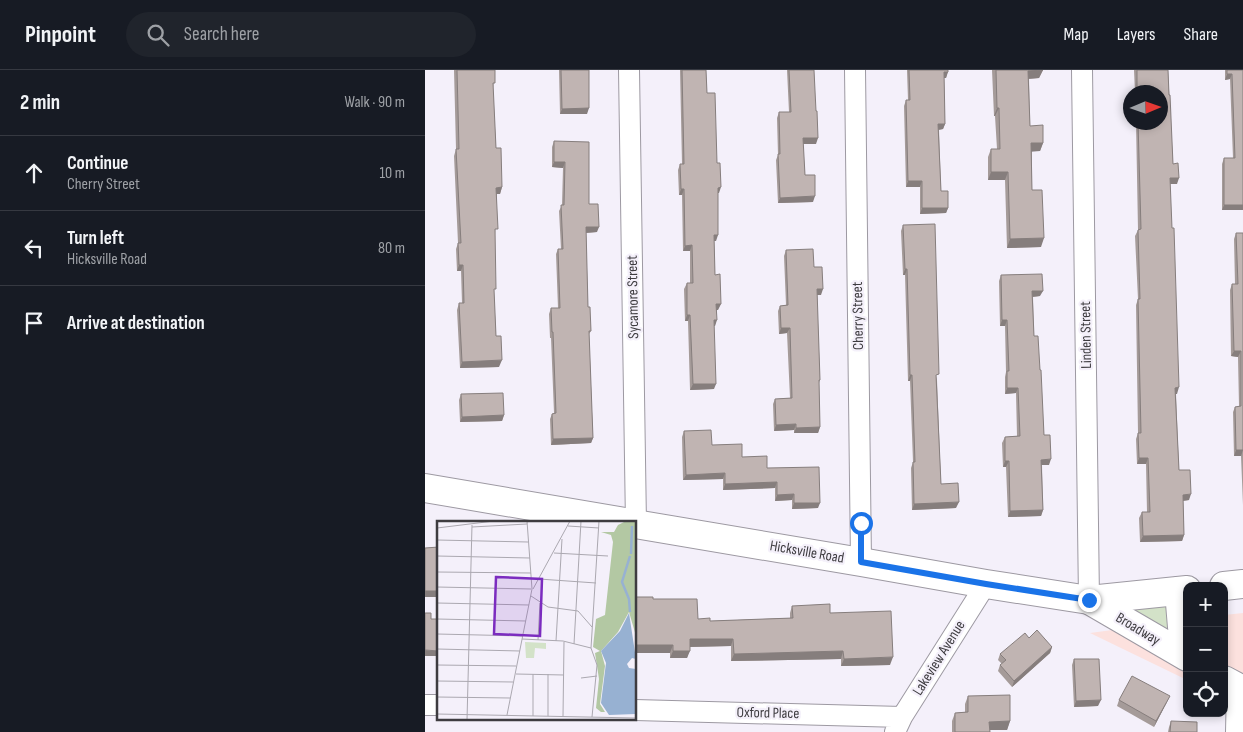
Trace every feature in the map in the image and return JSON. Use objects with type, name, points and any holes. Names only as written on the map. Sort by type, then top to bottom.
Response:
[{"type":"main road","name":"Hicksville Road","points":[[425,488],[620,521]]},
{"type":"main road","name":"Hicksville Road","points":[[636,524],[1089,600],[1183,591]]},
{"type":"main road","points":[[1228,586],[1243,584]]},
{"type":"main road","name":"Broadway","points":[[1183,591],[1183,630]]},
{"type":"main road","name":"Broadway","points":[[1089,600],[1183,656]]},
{"type":"street","name":"Sycamore Street","points":[[629,70],[632,521]]},
{"type":"street","name":"Cherry Street","points":[[855,70],[861,562]]},
{"type":"street","name":"Linden Street","points":[[1082,70],[1089,600]]},
{"type":"street","name":"Lakeview Avenue","points":[[898,724],[986,584]]},
{"type":"street","points":[[1235,686],[1235,732]]},
{"type":"street","name":"Oxford Place","points":[[636,710],[898,724]]},
{"type":"shaded area","points":[[1243,613],[1243,708],[1228,701],[1228,615]]},
{"type":"shaded area","points":[[1183,621],[1183,678],[1090,633]]},
{"type":"green space","points":[[1175,596],[1183,632],[1183,648],[1098,602]]},
{"type":"building","points":[[457,70],[495,70],[495,83],[493,83],[496,148],[501,148],[502,187],[496,188],[498,229],[495,229],[496,289],[494,289],[496,336],[501,336],[502,360],[462,362],[459,303],[464,303],[463,265],[459,265],[458,243],[461,243],[456,149],[459,149]]},
{"type":"building","points":[[561,70],[589,70],[589,108],[562,109]]},
{"type":"building","points":[[682,70],[706,70],[707,93],[715,93],[717,163],[720,163],[721,187],[718,188],[718,235],[714,235],[715,275],[720,274],[721,304],[716,304],[717,320],[714,320],[716,384],[693,384],[690,315],[687,315],[687,283],[693,283],[692,245],[685,246],[684,189],[681,189],[680,164],[684,164]]},
{"type":"building","points":[[789,70],[814,70],[818,138],[803,138],[805,175],[815,175],[815,196],[780,198],[779,112],[791,112]]},
{"type":"building","points":[[909,70],[948,70],[948,72],[944,72],[945,124],[938,124],[941,191],[948,191],[948,208],[922,208],[922,181],[908,181],[906,100],[910,100]]},
{"type":"building","points":[[996,70],[1043,70],[1028,71],[1030,126],[1043,125],[1043,143],[1031,143],[1032,190],[1042,190],[1044,238],[1010,239],[1008,172],[991,172],[991,149],[1000,149]]},
{"type":"building","points":[[1137,70],[1168,70],[1173,164],[1178,163],[1179,178],[1170,178],[1172,228],[1174,228],[1179,387],[1175,388],[1179,470],[1190,470],[1191,494],[1183,495],[1184,535],[1143,536],[1142,512],[1150,512],[1148,458],[1139,458],[1138,433],[1141,433],[1138,230],[1141,229],[1138,130],[1168,130],[1168,85],[1137,85]]},
{"type":"building","points":[[1227,70],[1243,70],[1243,205],[1224,205],[1224,158],[1235,158],[1232,74],[1227,74]]},
{"type":"building","points":[[554,141],[589,142],[589,204],[598,204],[599,227],[586,227],[588,307],[590,307],[591,331],[589,331],[593,438],[553,439],[552,414],[556,413],[551,308],[560,308],[558,249],[563,249],[561,205],[564,205],[565,162],[554,162]]},
{"type":"building","points":[[935,224],[939,374],[936,375],[941,484],[958,483],[959,502],[914,504],[913,462],[915,462],[912,375],[910,375],[907,269],[905,269],[903,225]]},
{"type":"building","points":[[1236,233],[1243,233],[1243,450],[1236,450],[1235,407],[1241,406],[1241,351],[1234,351],[1232,284],[1238,284]]},
{"type":"building","points":[[813,249],[814,267],[822,267],[823,289],[817,289],[820,427],[796,428],[796,424],[776,425],[775,399],[792,398],[790,328],[781,328],[780,306],[788,305],[786,250]]},
{"type":"building","points":[[1042,274],[1043,291],[1032,291],[1034,336],[1038,336],[1044,435],[1050,435],[1051,459],[1041,460],[1043,510],[1010,511],[1009,461],[1005,461],[1005,437],[1020,436],[1018,388],[1007,388],[1007,371],[1009,371],[1007,320],[1002,320],[1001,275]]},
{"type":"building","points":[[503,393],[504,415],[462,417],[461,394]]},
{"type":"building","points":[[711,430],[712,445],[742,444],[742,457],[767,456],[767,468],[819,467],[820,503],[794,503],[794,494],[777,495],[777,482],[725,484],[725,473],[686,475],[684,431]]},
{"type":"building","points":[[437,547],[437,591],[425,591],[425,548]]},
{"type":"building","points":[[636,597],[697,599],[698,619],[710,618],[710,621],[793,618],[792,606],[830,604],[830,613],[891,611],[893,657],[844,659],[843,651],[734,654],[733,639],[690,639],[690,651],[673,651],[673,645],[636,645]]},
{"type":"building","points":[[425,613],[431,613],[431,619],[437,619],[437,651],[425,650]]},
{"type":"building","points":[[1037,630],[1052,647],[1014,681],[1000,665],[1006,660],[1000,654],[1025,633],[1029,638]]},
{"type":"building","points":[[1074,659],[1099,659],[1101,700],[1076,701]]},
{"type":"building","points":[[1132,676],[1170,696],[1156,721],[1119,700]]},
{"type":"building","points":[[1010,695],[1010,721],[989,722],[990,732],[955,732],[955,713],[968,712],[968,696]]},
{"type":"building","points":[[1171,721],[1197,722],[1197,732],[1170,732]]},
{"type":"route","points":[[861,523],[861,562],[1089,600]]}]
